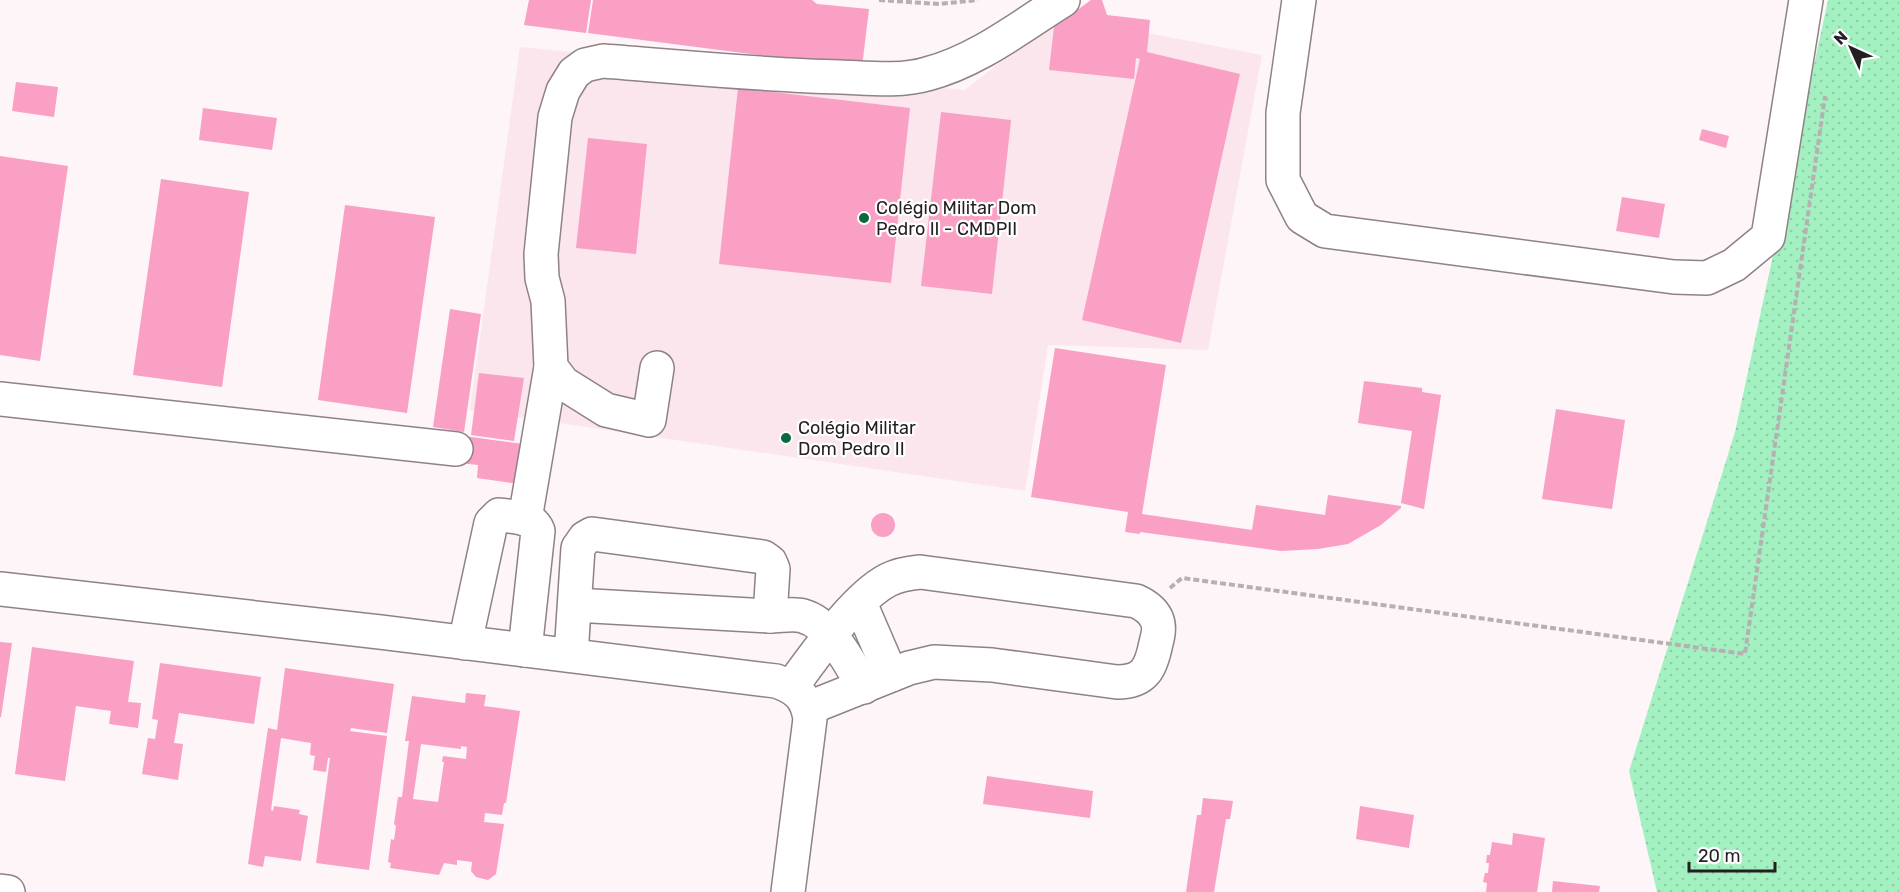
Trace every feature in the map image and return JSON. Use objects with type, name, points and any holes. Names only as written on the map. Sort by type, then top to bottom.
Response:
[{"type":"lane","points":[[525,519],[551,367],[548,301],[542,278],[541,255],[555,117],[563,91],[574,73],[585,65],[603,61],[785,76],[884,78],[924,75],[979,53],[1063,0]]},
{"type":"lane","points":[[1299,0],[1283,113],[1283,180],[1302,217],[1325,231],[1674,277],[1707,278],[1734,265],[1768,237],[1806,0]]},
{"type":"lane","points":[[551,367],[563,383],[606,410],[649,420],[657,368]]},
{"type":"lane","points":[[0,399],[456,448]]},
{"type":"lane","points":[[465,642],[491,523],[499,516],[525,519],[532,522],[538,531],[525,650]]},
{"type":"lane","points":[[571,655],[578,548],[585,538],[592,534],[763,557],[770,562],[773,569],[770,616]]},
{"type":"lane","points":[[920,572],[1136,601],[1150,610],[1158,621],[1159,630],[1153,658],[1147,670],[1139,678],[1129,682],[949,661],[934,662],[878,681],[800,697],[831,636],[860,603],[891,578],[920,572]]},
{"type":"lane","points":[[0,589],[465,642],[776,681],[800,697],[810,719],[788,892]]},
{"type":"lane","points":[[860,603],[878,681]]},
{"type":"lane","points":[[574,605],[770,616],[801,615],[812,619],[878,681]]},
{"type":"lane","points":[[0,891],[8,892]]},
{"type":"path","points":[[879,0],[939,3],[978,0]]},
{"type":"path","points":[[1150,610],[1182,578],[1745,654],[1826,87]]},
{"type":"shaded area","name":"Colégio Militar Dom Pedro II - CMDPII","points":[[1059,16],[1262,55],[1208,350],[1048,345],[1025,491],[470,410],[520,47],[965,90]]},
{"type":"green space","points":[[1828,0],[1899,0],[1899,892],[1657,892],[1629,771],[1735,432]]},
{"type":"building","points":[[529,0],[591,0],[586,33],[524,25]]},
{"type":"building","points":[[593,0],[812,0],[817,4],[869,9],[862,67],[588,33]]},
{"type":"building","points":[[1091,0],[1102,0],[1107,15],[1150,20],[1147,52],[1240,74],[1181,343],[1082,320],[1140,59],[1136,58],[1134,79],[1049,70],[1054,27]]},
{"type":"building","points":[[16,82],[58,87],[54,117],[12,111]]},
{"type":"building","points":[[738,88],[910,108],[891,283],[719,264]]},
{"type":"building","points":[[203,108],[277,118],[272,150],[199,140]]},
{"type":"building","points":[[941,112],[1011,120],[992,294],[921,286]]},
{"type":"building","points":[[1702,129],[1729,136],[1726,148],[1699,140]]},
{"type":"building","points":[[588,138],[647,144],[636,254],[576,248]]},
{"type":"building","points":[[0,156],[68,166],[40,361],[0,355]]},
{"type":"building","points":[[161,179],[249,192],[222,387],[133,375]]},
{"type":"building","points":[[1622,197],[1665,204],[1659,238],[1616,231]]},
{"type":"building","points":[[345,205],[435,217],[407,413],[318,400]]},
{"type":"building","points":[[450,309],[481,314],[464,432],[433,427]]},
{"type":"building","points":[[1055,348],[1166,365],[1142,514],[1252,530],[1256,505],[1325,515],[1328,495],[1401,506],[1401,508],[1381,525],[1348,544],[1318,549],[1281,551],[1140,532],[1140,534],[1125,532],[1128,512],[1031,497]]},
{"type":"building","points":[[479,373],[524,378],[514,441],[471,435]]},
{"type":"building","points":[[1364,381],[1422,388],[1422,392],[1441,395],[1424,509],[1401,503],[1412,431],[1358,423]]},
{"type":"building","points":[[1556,409],[1625,420],[1612,509],[1542,499]]},
{"type":"building","points":[[464,436],[523,444],[526,485],[477,478],[478,465],[460,463]]},
{"type":"building","points":[[883,513],[891,517],[895,525],[891,533],[883,537],[875,533],[871,525],[875,517]]},
{"type":"building","points":[[0,642],[12,643],[1,717],[0,717]]},
{"type":"building","points":[[32,647],[134,661],[128,702],[141,703],[138,728],[109,724],[111,711],[76,706],[65,781],[15,774]]},
{"type":"building","points":[[160,663],[261,677],[254,724],[179,713],[174,743],[183,744],[178,780],[142,774],[148,738],[155,739],[158,720],[152,719]]},
{"type":"building","points":[[285,668],[394,684],[387,733],[351,728],[350,731],[387,736],[369,870],[316,863],[330,758],[328,758],[326,772],[313,770],[315,756],[310,755],[311,743],[281,738],[271,810],[273,811],[274,806],[300,810],[299,814],[308,816],[301,861],[265,856],[263,867],[248,864],[268,728],[277,730]]},
{"type":"building","points":[[466,693],[486,695],[484,706],[520,711],[506,803],[504,803],[502,815],[485,813],[484,822],[504,824],[496,874],[488,880],[476,877],[471,871],[472,862],[457,860],[457,865],[444,863],[439,875],[390,868],[391,863],[388,862],[391,839],[394,840],[398,797],[402,797],[409,741],[405,741],[412,696],[465,703]],"holes":[[[421,744],[461,749],[461,746],[467,747],[466,759],[443,756],[438,802],[413,799]]]},
{"type":"building","points":[[987,776],[1093,791],[1090,818],[983,804]]},
{"type":"building","points":[[1203,798],[1233,801],[1230,819],[1226,819],[1214,892],[1186,892],[1197,815],[1201,815]]},
{"type":"building","points":[[1360,806],[1414,815],[1409,848],[1356,839]]},
{"type":"building","points":[[1513,833],[1545,838],[1537,892],[1486,892],[1487,883],[1483,882],[1485,873],[1488,873],[1487,855],[1490,855],[1492,842],[1512,845]]},
{"type":"building","points":[[1553,881],[1600,886],[1599,892],[1552,892]]},
{"type":"place","name":"Colégio Militar Dom Pedro II - CMDPII","points":[[864,218]]},
{"type":"place","name":"Colégio Militar Dom Pedro II","points":[[786,438]]}]
